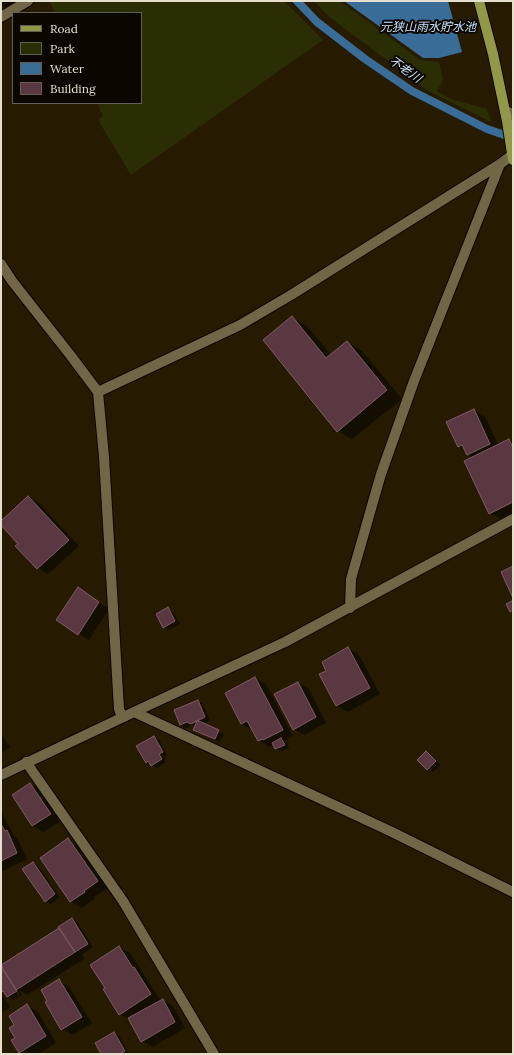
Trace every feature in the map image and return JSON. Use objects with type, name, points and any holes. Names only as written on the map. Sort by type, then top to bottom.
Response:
[{"type":"main road","points":[[479,1],[508,115],[512,158]]},
{"type":"street","points":[[1,16],[28,1]]},
{"type":"street","points":[[98,392],[240,325],[512,158]]},
{"type":"street","points":[[350,608],[351,579],[381,474],[414,381],[500,164]]},
{"type":"street","points":[[1,264],[12,281],[98,392],[104,457],[119,709],[122,717]]},
{"type":"street","points":[[1,775],[122,717],[285,642],[513,519]]},
{"type":"street","points":[[134,712],[392,832],[513,892]]},
{"type":"street","points":[[26,762],[124,901],[214,1054]]},
{"type":"green space","points":[[284,1],[323,40],[131,175],[98,120],[103,116],[97,104],[142,104],[142,12],[55,12],[50,2]]},
{"type":"green space","points":[[314,1],[340,1],[420,60],[439,62],[443,80],[437,91],[451,99],[487,109],[491,122],[428,91],[329,17]]},
{"type":"water","name":"元狭山雨水貯水池","points":[[344,1],[448,1],[462,52],[439,58],[423,58]]},
{"type":"building","points":[[292,316],[326,358],[347,341],[387,390],[337,432],[263,340]]},
{"type":"building","points":[[474,409],[490,444],[467,455],[462,445],[458,447],[446,422]]},
{"type":"building","points":[[509,439],[513,448],[513,502],[489,514],[464,461]]},
{"type":"building","points":[[28,496],[69,540],[37,569],[15,546],[18,544],[1,525],[1,521]]},
{"type":"building","points":[[513,566],[513,598],[501,572]]},
{"type":"building","points":[[78,587],[99,602],[78,635],[56,620]]},
{"type":"building","points":[[512,601],[513,610],[510,612],[506,604]]},
{"type":"building","points":[[168,607],[175,621],[163,628],[156,614]]},
{"type":"building","points":[[348,647],[370,688],[336,706],[319,674],[326,671],[322,662]]},
{"type":"building","points":[[255,677],[283,730],[258,741],[247,721],[241,724],[225,693]]},
{"type":"building","points":[[298,682],[316,717],[293,730],[274,694]]},
{"type":"building","points":[[198,700],[205,717],[191,724],[187,722],[180,725],[174,710]]},
{"type":"building","points":[[197,721],[219,730],[215,739],[193,730]]},
{"type":"building","points":[[154,736],[163,752],[159,754],[162,759],[151,766],[148,761],[146,763],[136,746]]},
{"type":"building","points":[[281,738],[285,745],[275,749],[272,743]]},
{"type":"building","points":[[426,751],[436,761],[427,770],[417,760]]},
{"type":"building","points":[[30,783],[51,814],[32,826],[12,795]]},
{"type":"building","points":[[1,824],[5,831],[7,830],[17,853],[1,861]]},
{"type":"building","points":[[68,838],[98,881],[70,902],[40,858]]},
{"type":"building","points":[[33,862],[55,894],[45,902],[22,869]]},
{"type":"building","points":[[72,918],[88,944],[75,952],[58,927]]},
{"type":"building","points":[[59,928],[75,952],[16,990],[1,965]]},
{"type":"building","points":[[119,946],[151,994],[119,1015],[103,989],[105,988],[90,965]]},
{"type":"building","points":[[1,967],[17,991],[7,997],[3,991],[1,992]]},
{"type":"building","points":[[59,979],[82,1017],[61,1030],[45,1002],[47,1001],[41,990]]},
{"type":"building","points":[[163,999],[175,1022],[141,1042],[128,1018]]},
{"type":"building","points":[[27,1004],[46,1036],[19,1053],[11,1040],[15,1038],[9,1028],[14,1025],[9,1016]]},
{"type":"building","points":[[114,1032],[125,1051],[120,1054],[101,1054],[95,1043]]},
{"type":"waterway","name":"不老川","points":[[297,1],[317,22],[365,59],[412,91],[487,129],[513,138]]}]
